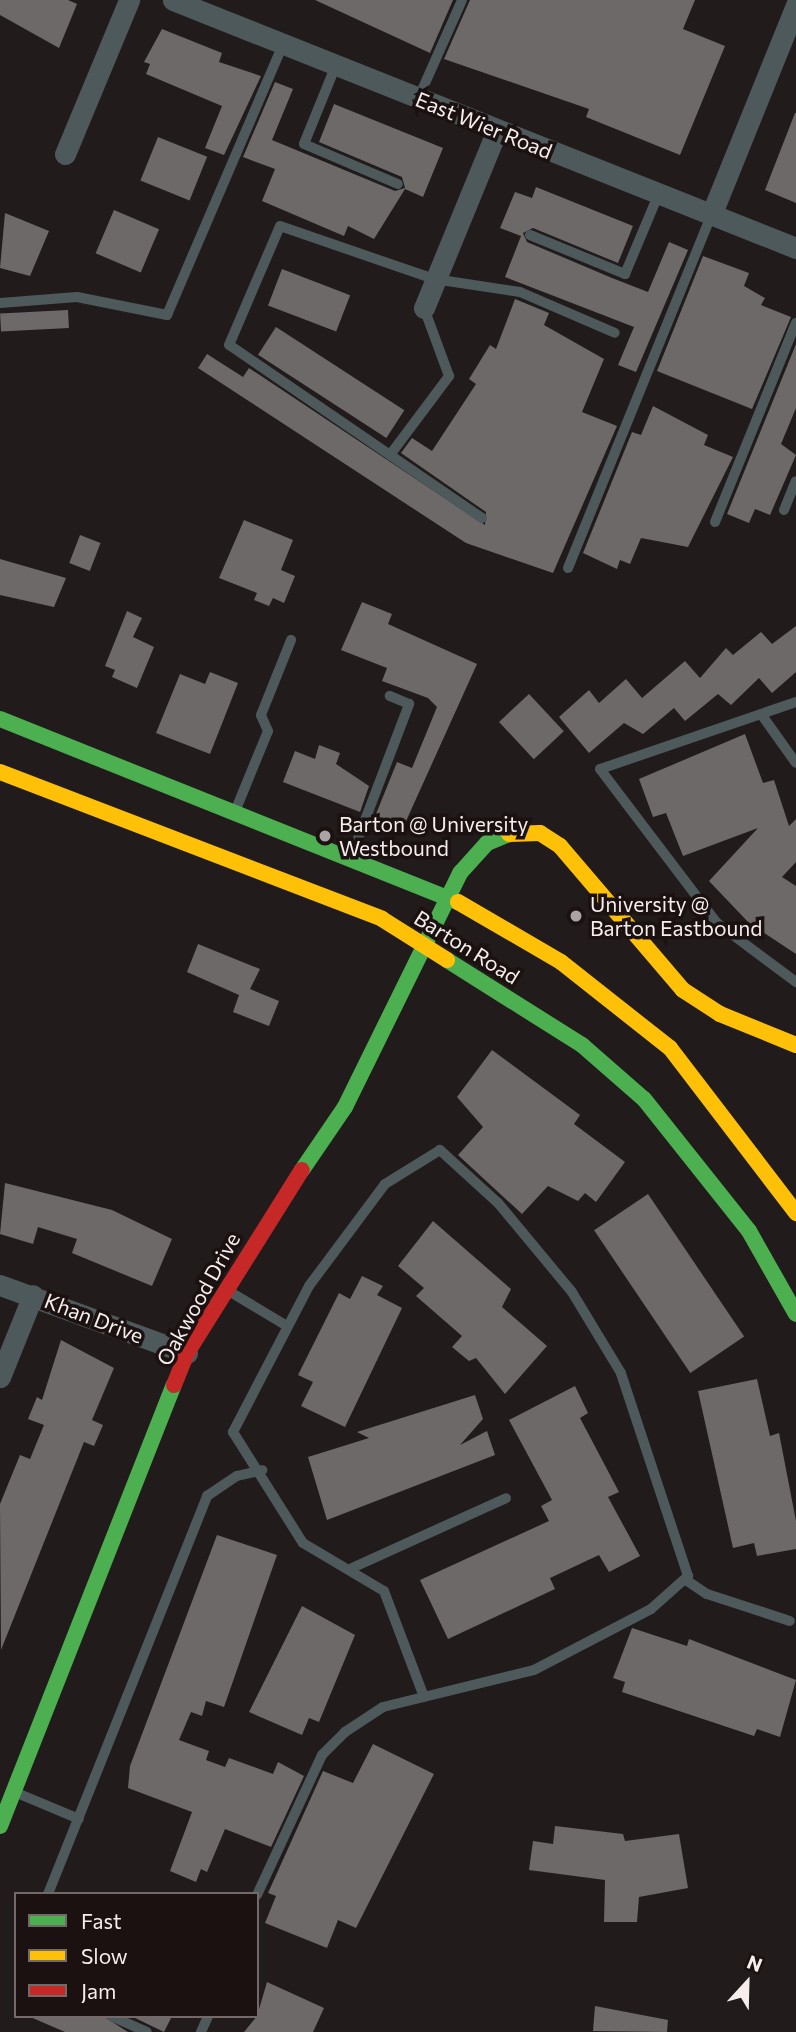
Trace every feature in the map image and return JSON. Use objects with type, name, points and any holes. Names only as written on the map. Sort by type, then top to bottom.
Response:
[{"type":"main road","name":"Barton Road","points":[[0,719],[448,894],[561,962],[670,1048],[796,1213]]},
{"type":"main road","name":"Barton Road","points":[[4,777],[346,904],[422,942],[582,1045],[644,1099],[750,1231],[796,1314]]},
{"type":"main road","name":"Oakwood Drive","points":[[0,1826],[187,1353],[225,1289],[345,1107],[422,942],[448,894],[486,843],[512,833],[540,833],[560,846],[683,990],[720,1014],[796,1045]]},
{"type":"street","points":[[65,153],[129,0]]},
{"type":"street","name":"East Wier Road","points":[[179,1],[418,99],[796,248]]},
{"type":"street","points":[[712,213],[796,4]]},
{"type":"street","points":[[424,308],[496,130]]},
{"type":"street","name":"Khan Drive","points":[[0,1285],[187,1353]]},
{"type":"street","points":[[0,1377],[33,1295]]},
{"type":"lane","points":[[418,99],[462,0]]},
{"type":"lane","points":[[789,0],[796,4]]},
{"type":"lane","points":[[0,303],[77,298],[167,315],[282,44]]},
{"type":"lane","points":[[335,65],[304,144],[398,184]]},
{"type":"lane","points":[[530,235],[625,274],[659,193]]},
{"type":"lane","points":[[568,568],[712,213]]},
{"type":"lane","points":[[482,518],[229,345],[280,226],[434,279],[520,292],[615,334]]},
{"type":"lane","points":[[390,455],[449,376],[424,308]]},
{"type":"lane","points":[[715,522],[796,323]]},
{"type":"lane","points":[[784,510],[796,481]]},
{"type":"lane","points":[[235,811],[268,731],[261,715],[291,640]]},
{"type":"lane","points":[[351,857],[409,704],[390,696]]},
{"type":"lane","points":[[796,702],[600,769],[717,923],[796,982]]},
{"type":"lane","points":[[761,714],[796,763]]},
{"type":"lane","points":[[424,1697],[384,1591],[352,1569],[303,1543],[262,1470],[233,1432],[287,1326],[385,1184],[440,1150],[498,1203],[572,1292],[621,1373],[662,1484],[686,1580],[707,1594],[790,1622]]},
{"type":"lane","points":[[225,1289],[287,1326]]},
{"type":"lane","points":[[49,1892],[207,1496],[237,1476],[262,1470]]},
{"type":"lane","points":[[352,1569],[506,1498]]},
{"type":"lane","points":[[258,1892],[322,1755],[383,1707],[534,1670],[651,1609],[686,1580]]},
{"type":"lane","points":[[13,1792],[79,1819]]},
{"type":"lane","points":[[116,2018],[147,2032]]},
{"type":"building","points":[[0,0],[68,0],[77,4],[59,48],[0,15]]},
{"type":"building","points":[[315,0],[453,0],[430,53]]},
{"type":"building","points":[[470,0],[695,0],[683,29],[725,46],[680,155],[586,117],[589,109],[444,59]]},
{"type":"building","points":[[162,29],[222,53],[219,62],[261,76],[224,155],[205,148],[222,106],[146,74],[150,64],[144,62]]},
{"type":"building","points":[[275,82],[293,89],[272,140],[395,191],[405,188],[402,177],[319,142],[334,104],[443,148],[423,197],[405,189],[374,239],[348,226],[344,236],[262,201],[275,169],[243,157]]},
{"type":"building","points":[[796,113],[796,203],[765,190]]},
{"type":"building","points":[[158,137],[207,157],[190,200],[140,181]]},
{"type":"building","points":[[536,187],[633,226],[618,263],[533,228],[523,233],[527,242],[612,278],[648,292],[669,242],[688,250],[636,372],[618,365],[634,327],[505,277],[521,236],[500,228],[515,192],[532,198]]},
{"type":"building","points":[[114,210],[159,229],[141,272],[96,253]]},
{"type":"building","points":[[5,213],[49,231],[30,276],[0,268]]},
{"type":"building","points":[[703,256],[749,273],[744,286],[765,298],[761,305],[791,317],[752,409],[657,371]]},
{"type":"building","points":[[282,269],[350,295],[336,332],[268,305]]},
{"type":"building","points":[[515,299],[549,313],[544,325],[604,359],[582,412],[617,426],[553,573],[466,543],[198,368],[207,354],[243,377],[249,368],[485,525],[486,512],[401,453],[412,438],[432,451],[476,384],[469,379],[490,345],[496,349]]},
{"type":"building","points":[[68,310],[69,328],[1,332],[0,314]]},
{"type":"building","points":[[276,327],[404,410],[386,438],[258,355]]},
{"type":"building","points":[[796,344],[796,408],[781,444],[796,455],[770,515],[755,509],[749,523],[727,514]]},
{"type":"building","points":[[653,406],[708,435],[704,445],[733,457],[688,547],[641,538],[630,564],[620,560],[617,569],[583,553],[632,432],[641,435]]},
{"type":"building","points":[[244,520],[293,540],[281,570],[295,576],[284,603],[273,598],[269,606],[254,600],[257,593],[219,578]]},
{"type":"building","points":[[80,535],[101,543],[90,571],[69,563]]},
{"type":"building","points":[[0,559],[66,578],[54,607],[0,595]]},
{"type":"building","points":[[362,602],[392,614],[388,624],[477,664],[402,830],[374,819],[397,762],[412,768],[437,707],[428,698],[382,681],[387,668],[341,650]]},
{"type":"building","points":[[127,611],[142,618],[133,637],[154,647],[137,688],[112,677],[115,670],[105,666]]},
{"type":"building","points":[[796,626],[796,672],[772,693],[759,678],[731,705],[718,694],[685,721],[674,708],[643,734],[624,723],[589,753],[559,717],[589,690],[599,703],[626,679],[642,698],[685,661],[700,678],[726,648],[733,655],[761,632],[772,644]]},
{"type":"building","points":[[210,672],[238,683],[210,754],[156,733],[180,674],[205,684]]},
{"type":"building","points":[[529,694],[564,731],[534,759],[499,722]]},
{"type":"building","points":[[745,734],[763,783],[774,780],[789,826],[796,819],[796,862],[782,877],[796,886],[796,954],[749,923],[709,881],[758,828],[683,856],[666,813],[653,817],[639,779]]},
{"type":"building","points":[[319,745],[340,753],[336,764],[369,786],[360,812],[283,782],[295,751],[315,759]]},
{"type":"building","points":[[198,944],[260,969],[250,989],[279,1001],[269,1026],[233,1012],[239,995],[187,972]]},
{"type":"building","points":[[492,1050],[580,1115],[574,1124],[625,1162],[596,1202],[585,1193],[578,1201],[548,1186],[522,1214],[458,1155],[483,1127],[457,1097]]},
{"type":"building","points":[[5,1183],[112,1210],[172,1239],[152,1286],[72,1253],[77,1239],[38,1227],[33,1244],[0,1234]]},
{"type":"building","points":[[648,1194],[744,1337],[690,1373],[594,1230]]},
{"type":"building","points":[[433,1221],[511,1289],[502,1307],[547,1346],[505,1394],[476,1358],[469,1361],[452,1347],[462,1336],[416,1296],[424,1288],[398,1266]]},
{"type":"building","points":[[362,1276],[383,1286],[377,1295],[402,1308],[345,1427],[301,1406],[313,1382],[298,1375],[339,1293],[350,1299]]},
{"type":"building","points":[[61,1340],[114,1368],[92,1420],[103,1425],[94,1446],[84,1442],[1,1650],[0,1504],[20,1455],[30,1459],[44,1425],[28,1419],[37,1397],[42,1400]]},
{"type":"building","points":[[757,1379],[770,1436],[779,1433],[796,1521],[796,1549],[757,1556],[754,1543],[733,1548],[698,1391]]},
{"type":"building","points":[[575,1386],[588,1413],[580,1418],[619,1492],[608,1497],[640,1556],[609,1572],[599,1555],[550,1578],[555,1589],[448,1639],[420,1580],[549,1521],[541,1506],[552,1500],[509,1420]]},
{"type":"building","points":[[475,1395],[483,1419],[460,1445],[487,1431],[495,1455],[327,1520],[308,1457],[369,1438],[357,1432]]},
{"type":"building","points":[[217,1535],[277,1555],[224,1707],[206,1701],[202,1716],[191,1712],[179,1740],[209,1751],[206,1760],[225,1767],[229,1758],[273,1774],[278,1762],[304,1776],[271,1847],[225,1829],[207,1872],[201,1869],[196,1882],[170,1871],[192,1812],[128,1788],[130,1766]]},
{"type":"building","points":[[302,1606],[355,1635],[319,1722],[309,1718],[302,1735],[249,1712]]},
{"type":"building","points":[[632,1628],[687,1646],[689,1639],[796,1680],[780,1737],[757,1729],[754,1736],[622,1692],[625,1682],[613,1678]]},
{"type":"building","points":[[373,1744],[434,1774],[356,1928],[338,1920],[327,1948],[265,1923],[276,1896],[268,1893],[323,1771],[353,1783]]},
{"type":"building","points":[[555,1826],[623,1834],[625,1841],[679,1834],[688,1888],[639,1897],[637,1922],[604,1922],[605,1880],[529,1870],[533,1841],[553,1844]]},
{"type":"building","points":[[267,1982],[324,2008],[313,2032],[244,2032],[255,2018],[259,2018]]},
{"type":"building","points":[[595,2006],[668,2020],[667,2032],[593,2031]]},
{"type":"building","points":[[33,2018],[106,2018],[128,2032],[65,2032]]},
{"type":"building","points":[[135,2018],[171,2018],[164,2032]]},
{"type":"traffic: fast","points":[[0,719],[458,902]]},
{"type":"traffic: fast","points":[[302,1170],[345,1107],[460,873],[487,843],[509,834]]},
{"type":"traffic: fast","points":[[447,960],[582,1045],[644,1099],[749,1231],[796,1314]]},
{"type":"traffic: fast","points":[[0,1826],[174,1385]]},
{"type":"traffic: slow","points":[[0,772],[382,919],[447,960]]},
{"type":"traffic: slow","points":[[509,834],[540,833],[560,846],[683,990],[720,1014],[796,1045]]},
{"type":"traffic: slow","points":[[458,902],[561,962],[670,1048],[796,1213]]},
{"type":"traffic: jam","points":[[174,1385],[187,1353],[302,1170]]},
{"type":"place","name":"Barton @ University Westbound","points":[[325,836]]},
{"type":"place","name":"University @ Barton Eastbound","points":[[576,916]]}]
